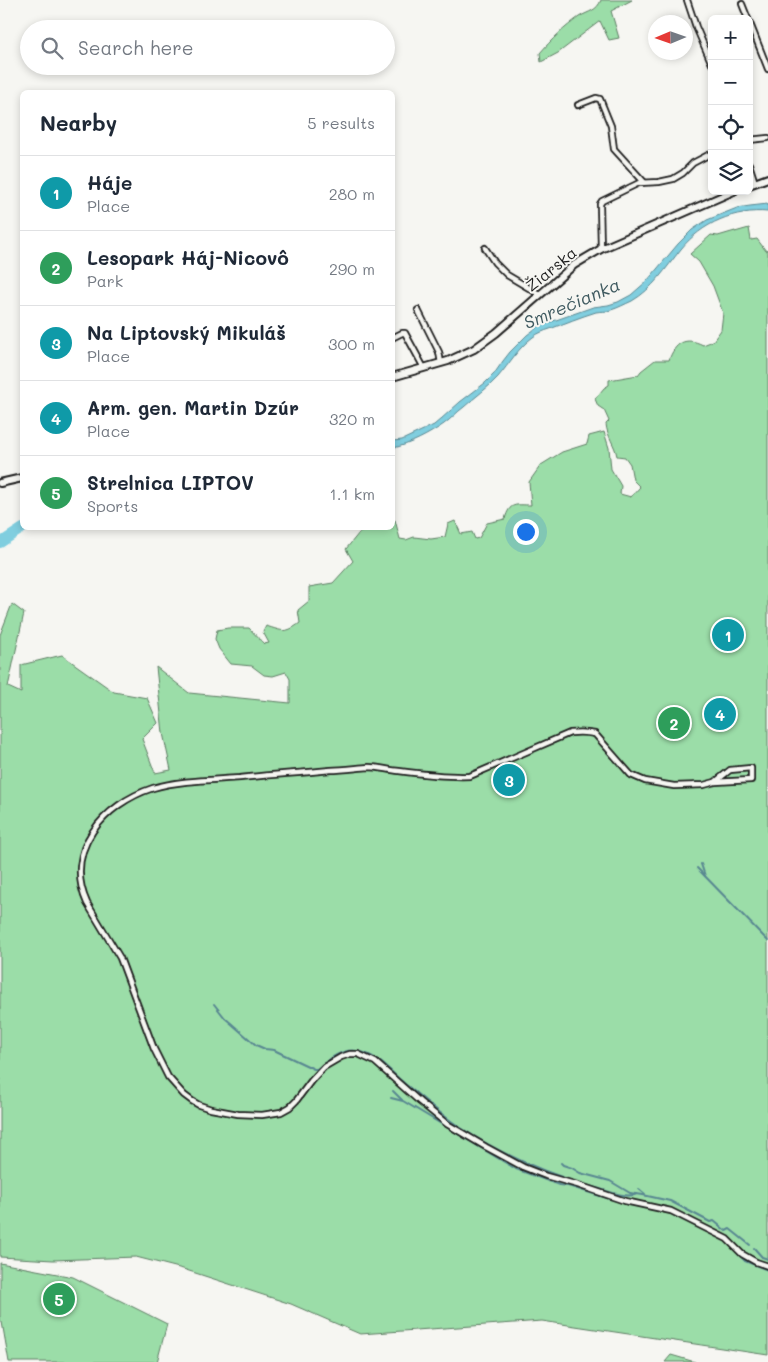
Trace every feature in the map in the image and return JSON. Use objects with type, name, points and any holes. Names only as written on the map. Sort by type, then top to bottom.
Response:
[{"type":"street","points":[[687,0],[710,60]]},
{"type":"street","points":[[742,4],[747,15]]},
{"type":"street","points":[[753,30],[768,68]]},
{"type":"street","points":[[578,105],[596,98],[600,99],[611,126],[614,149],[644,182]]},
{"type":"street","points":[[753,140],[768,138]]},
{"type":"street","points":[[601,250],[600,204],[602,201],[644,182],[659,182],[673,179],[693,163],[708,155]]},
{"type":"street","points":[[753,184],[768,178]]},
{"type":"street","name":"Žiarska","points":[[395,376],[463,355],[485,342],[574,265],[601,250],[725,195]]},
{"type":"street","points":[[485,248],[507,275],[539,294]]},
{"type":"street","points":[[418,310],[439,352],[441,363]]},
{"type":"street","points":[[395,336],[405,333],[424,368]]},
{"type":"street","points":[[0,483],[20,478]]},
{"type":"street","points":[[715,782],[730,770],[751,768],[751,780],[674,786],[644,781],[631,775],[595,734],[578,732],[570,733],[470,776],[420,774],[370,767],[162,786],[124,801],[101,820],[93,830],[84,851],[80,865],[80,884],[87,903],[120,958],[161,1064],[184,1095],[199,1105],[238,1114],[262,1115],[281,1112],[296,1102],[324,1067],[341,1057],[358,1054],[375,1062],[447,1124],[523,1167],[625,1200],[671,1211],[727,1239],[742,1254],[768,1266]]},
{"type":"green space","points":[[601,0],[632,0],[611,11],[619,38],[609,40],[600,21],[558,53],[541,62],[540,53],[549,43],[579,17],[595,9]]},
{"type":"green space","points":[[749,228],[751,240],[757,239],[766,251],[768,250],[768,1355],[542,1321],[360,1334],[291,1304],[183,1269],[136,1257],[53,1260],[0,1257],[0,635],[12,604],[24,613],[8,687],[21,693],[21,665],[62,655],[114,692],[147,698],[158,723],[142,739],[155,773],[171,770],[163,733],[156,667],[189,693],[290,703],[290,679],[286,672],[273,676],[264,675],[252,666],[231,664],[219,649],[215,639],[217,630],[249,628],[264,644],[269,643],[263,632],[266,626],[287,630],[300,623],[298,610],[309,601],[309,587],[333,583],[353,561],[346,549],[359,533],[365,530],[395,530],[395,520],[400,539],[406,540],[414,537],[431,539],[445,537],[448,524],[455,521],[461,534],[472,532],[475,539],[479,538],[487,523],[505,519],[511,507],[531,505],[529,482],[541,465],[562,452],[587,444],[589,436],[604,432],[609,448],[611,469],[621,486],[620,494],[631,497],[640,487],[633,480],[630,464],[625,457],[617,456],[606,424],[609,421],[604,410],[598,406],[595,399],[609,385],[609,380],[638,375],[655,360],[669,360],[674,349],[681,343],[691,341],[703,345],[713,341],[721,330],[723,313],[713,286],[699,262],[690,254],[711,235],[718,236]]},
{"type":"green space","points":[[0,1263],[73,1277],[167,1324],[157,1362],[9,1362],[2,1322],[0,1321]]},
{"type":"green space","points":[[671,1355],[695,1362],[665,1362]]},
{"type":"water","points":[[768,204],[768,212],[743,213],[709,225],[689,240],[653,284],[640,296],[609,311],[596,312],[543,331],[528,341],[494,381],[447,422],[419,439],[395,447],[395,441],[402,440],[434,425],[485,383],[510,352],[539,326],[593,307],[618,302],[631,295],[647,281],[692,230],[707,220],[737,208]]},
{"type":"waterway","name":"Smrečianka","points":[[0,543],[20,530]]},
{"type":"waterway","points":[[701,864],[705,876]]},
{"type":"waterway","points":[[697,868],[768,941]]},
{"type":"waterway","points":[[214,1004],[225,1018],[256,1045],[274,1050],[314,1069],[346,1051],[364,1053],[382,1064],[446,1118],[492,1146],[525,1162],[576,1182],[621,1195],[637,1194]]},
{"type":"waterway","points":[[393,1091],[402,1100]]},
{"type":"waterway","points":[[391,1098],[403,1101],[516,1169],[559,1185],[568,1186]]},
{"type":"waterway","points":[[561,1163],[580,1173],[610,1181],[630,1193],[670,1201],[710,1222],[714,1221],[726,1231],[730,1229],[750,1245]]},
{"type":"waterway","points":[[568,1186],[621,1201]]},
{"type":"waterway","points":[[639,1189],[645,1194]]},
{"type":"waterway","points":[[754,1248],[762,1257],[768,1259]]},
{"type":"waterway","points":[[734,1249],[745,1261],[768,1270]]},
{"type":"place","name":"Háje","points":[[728,635]]},
{"type":"place","name":"Arm. gen. Martin Dzúr","points":[[720,714]]},
{"type":"place","name":"Lesopark Háj-Nicovô","points":[[674,723]]},
{"type":"place","name":"Na Liptovský Mikuláš","points":[[509,780]]},
{"type":"place","name":"Strelnica LIPTOV","points":[[59,1299]]}]
